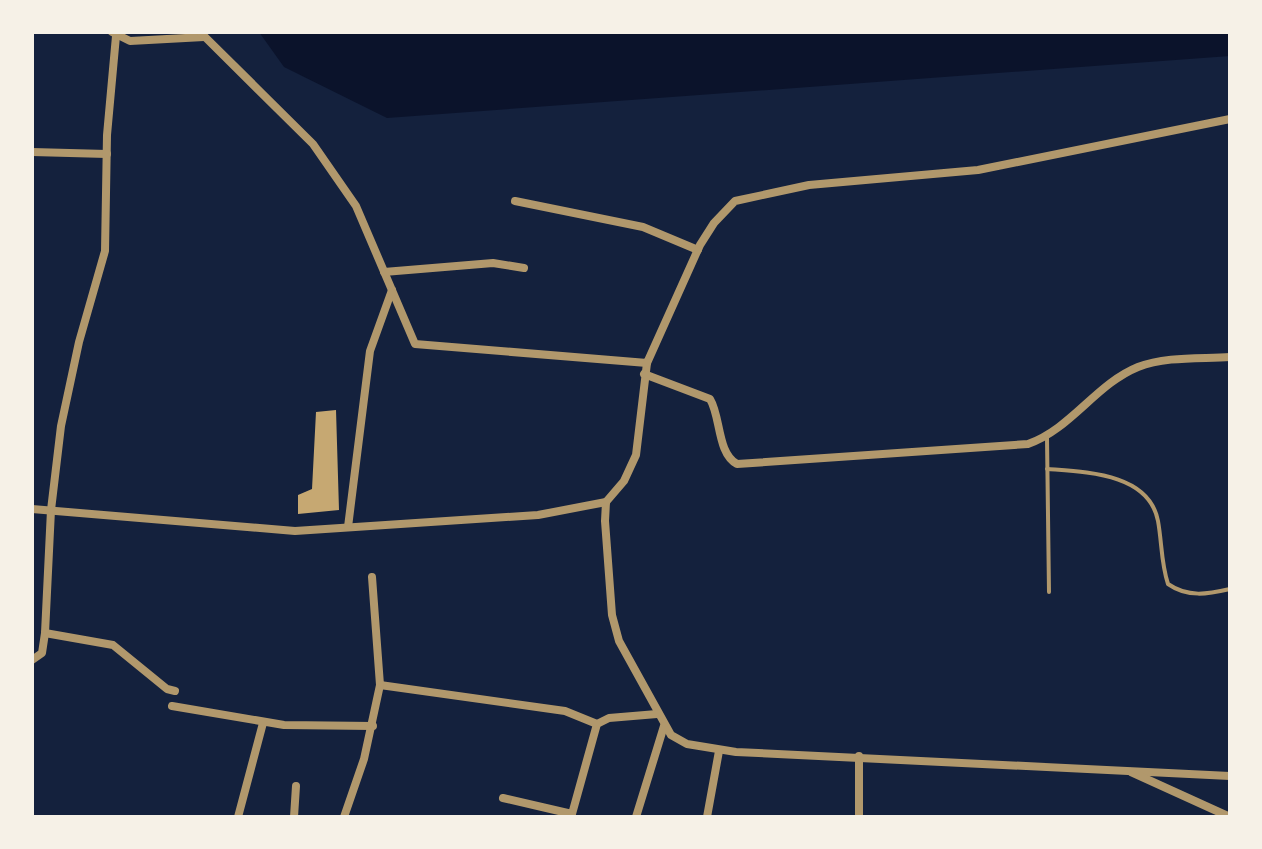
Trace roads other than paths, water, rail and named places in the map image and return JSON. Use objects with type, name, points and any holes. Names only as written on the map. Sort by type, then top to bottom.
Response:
[{"type":"street","points":[[32,660],[42,653],[45,633],[51,510],[61,426],[79,342],[105,251],[114,34],[130,41],[202,35],[313,144],[356,206],[415,344],[647,363]]},
{"type":"street","points":[[32,509],[295,531],[538,515],[606,502],[624,481],[636,455],[647,363],[698,250],[714,223],[735,201],[809,185],[978,170],[1230,119]]},
{"type":"street","points":[[32,152],[107,154]]},
{"type":"street","points":[[515,201],[643,227],[698,250]]},
{"type":"street","points":[[384,272],[493,263],[524,268]]},
{"type":"street","points":[[348,527],[370,351],[392,290]]},
{"type":"street","points":[[644,374],[710,399],[726,452],[737,464],[1028,444],[1047,438],[1124,374],[1140,366],[1170,360],[1230,357]]},
{"type":"street","points":[[606,502],[612,615],[619,641],[664,726],[687,744],[719,751],[1230,776]]},
{"type":"street","points":[[344,817],[373,726],[380,685],[372,577]]},
{"type":"street","points":[[45,633],[113,645],[167,689],[175,691]]},
{"type":"street","points":[[380,685],[565,711],[597,724]]},
{"type":"street","points":[[172,706],[263,723],[373,726]]},
{"type":"street","points":[[503,798],[572,814],[597,724],[609,718],[657,714]]},
{"type":"street","points":[[238,817],[263,723]]},
{"type":"street","points":[[636,817],[664,726]]},
{"type":"street","points":[[707,817],[719,751]]},
{"type":"street","points":[[859,756],[859,817]]},
{"type":"street","points":[[1122,769],[1230,817]]},
{"type":"street","points":[[296,786],[296,817]]},
{"type":"lane","points":[[1047,438],[1049,592]]},
{"type":"lane","points":[[1047,469],[1093,472],[1144,493],[1158,519],[1168,584],[1178,591],[1194,594],[1230,589]]},
{"type":"water","points":[[259,32],[1230,32],[1230,56],[387,118],[284,67]]}]
